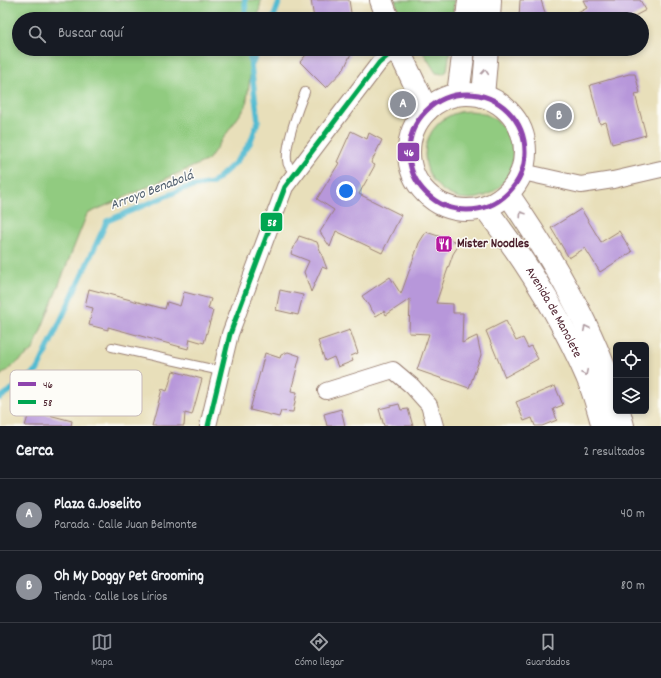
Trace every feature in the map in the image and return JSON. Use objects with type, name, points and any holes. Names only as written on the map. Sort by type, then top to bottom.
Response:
[{"type":"main road","points":[[381,0],[385,12]]},
{"type":"main road","points":[[468,12],[469,0]]},
{"type":"main road","points":[[489,12],[490,0]]},
{"type":"main road","points":[[400,56],[427,110]]},
{"type":"main road","points":[[458,94],[463,56]]},
{"type":"main road","points":[[483,96],[486,56]]},
{"type":"main road","points":[[458,94],[483,96],[500,104],[514,117],[523,134],[526,153],[523,172],[517,184],[498,202],[486,208],[466,211],[447,207],[430,197],[417,182],[410,164],[409,144],[415,126],[427,110],[441,99],[458,94]]},
{"type":"main road","name":"Avenida de Manolete","points":[[508,194],[527,221],[572,299],[606,368],[613,392]]},
{"type":"main road","name":"Avenida de Manolete","points":[[486,208],[507,236],[553,309],[588,378],[603,426]]},
{"type":"main road","points":[[619,414],[623,426]]},
{"type":"street","points":[[208,426],[230,334],[285,186],[379,63],[388,56]]},
{"type":"street","points":[[523,172],[581,185],[613,180],[661,169]]},
{"type":"street","points":[[326,391],[393,370],[412,386],[429,405],[435,426]]},
{"type":"lane","points":[[295,173],[290,168],[287,157],[295,117],[305,92]]},
{"type":"lane","points":[[112,347],[221,371]]},
{"type":"green space","points":[[0,0],[261,0],[259,12],[12,12],[12,56],[253,56],[246,106],[208,160],[87,214],[33,350],[0,376]]},
{"type":"green space","points":[[395,0],[454,0],[453,12],[399,12]]},
{"type":"green space","points":[[425,56],[449,56],[447,71],[443,74],[436,73]]},
{"type":"green space","points":[[469,111],[486,114],[494,118],[506,130],[510,138],[513,155],[510,172],[506,180],[494,192],[486,196],[469,199],[452,196],[444,192],[432,180],[428,172],[425,155],[428,138],[432,130],[444,118],[452,114]]},
{"type":"building","points":[[311,0],[349,0],[351,12],[313,12]]},
{"type":"building","points":[[520,0],[541,0],[545,12],[519,12]]},
{"type":"building","points":[[583,0],[640,0],[646,10],[642,12],[580,12],[587,8]]},
{"type":"building","points":[[305,56],[350,56],[344,69],[326,88],[300,62]]},
{"type":"building","points":[[629,74],[635,74],[640,93],[635,94],[646,135],[612,144],[606,122],[600,124],[590,85]]},
{"type":"building","points":[[351,131],[367,139],[369,133],[382,140],[371,163],[375,165],[359,194],[401,215],[382,253],[336,231],[330,247],[320,232],[334,210],[317,199],[339,163],[337,162]]},
{"type":"building","points":[[581,209],[601,242],[619,231],[632,252],[600,272],[585,248],[569,258],[551,228]]},
{"type":"building","points":[[426,232],[460,243],[453,254],[436,303],[453,304],[453,313],[463,313],[462,343],[477,336],[481,355],[469,388],[417,370],[429,334],[409,333],[410,299],[386,315],[384,311],[376,316],[362,296],[390,277],[401,294],[419,243]]},
{"type":"building","points":[[299,236],[317,242],[327,269],[322,267],[311,292],[304,272],[309,261],[291,254]]},
{"type":"building","points":[[89,289],[165,309],[167,302],[180,306],[184,292],[211,299],[208,309],[213,311],[204,343],[190,339],[188,349],[108,327],[108,330],[89,325],[93,308],[85,306]]},
{"type":"building","points":[[280,290],[303,295],[298,315],[276,310]]},
{"type":"building","points":[[506,321],[516,341],[523,338],[528,348],[531,346],[538,359],[505,377],[486,331]]},
{"type":"building","points":[[350,330],[358,353],[351,356],[353,361],[338,367],[334,357],[325,361],[318,341]]},
{"type":"building","points":[[288,352],[300,356],[291,391],[297,392],[293,412],[281,411],[279,417],[250,410],[265,353],[280,358],[281,355]]},
{"type":"building","points":[[173,371],[202,379],[192,415],[185,413],[184,426],[152,426],[162,389],[167,391]]},
{"type":"building","points":[[555,386],[563,405],[553,409],[557,420],[542,426],[535,426],[532,418],[524,421],[516,402]]},
{"type":"building","points":[[399,404],[401,410],[408,409],[413,426],[384,426],[379,409]]},
{"type":"building","points":[[341,409],[345,426],[327,426],[324,414]]},
{"type":"building","points":[[28,416],[53,416],[72,421],[71,426],[25,426]]},
{"type":"waterway","name":"Arroyo Benabolá","points":[[245,0],[246,12]]},
{"type":"waterway","name":"Arroyo Benabolá","points":[[276,12],[280,0]]},
{"type":"waterway","name":"Arroyo Benabolá","points":[[37,370],[107,221],[185,188],[213,183],[236,162],[250,143],[258,121],[250,56]]},
{"type":"waterway","name":"Arroyo Benabolá","points":[[251,66],[256,56]]},
{"type":"waterway","name":"Arroyo Benabolá","points":[[0,398],[10,391]]},
{"type":"transit line","name":"58","points":[[208,426],[230,334],[285,187],[379,63],[387,56]]},
{"type":"transit line","name":"46","points":[[467,94],[489,98],[508,111],[521,130],[525,152],[521,174],[508,193],[489,206],[467,210],[445,206],[426,193],[413,174],[409,152],[413,130],[426,111],[445,98],[467,94]]},
{"type":"place","name":"Plaza G.Joselito","points":[[403,104]]},
{"type":"place","name":"Oh My Doggy Pet Grooming","points":[[559,116]]},
{"type":"place","name":"Mister Noodles","points":[[444,244]]}]
